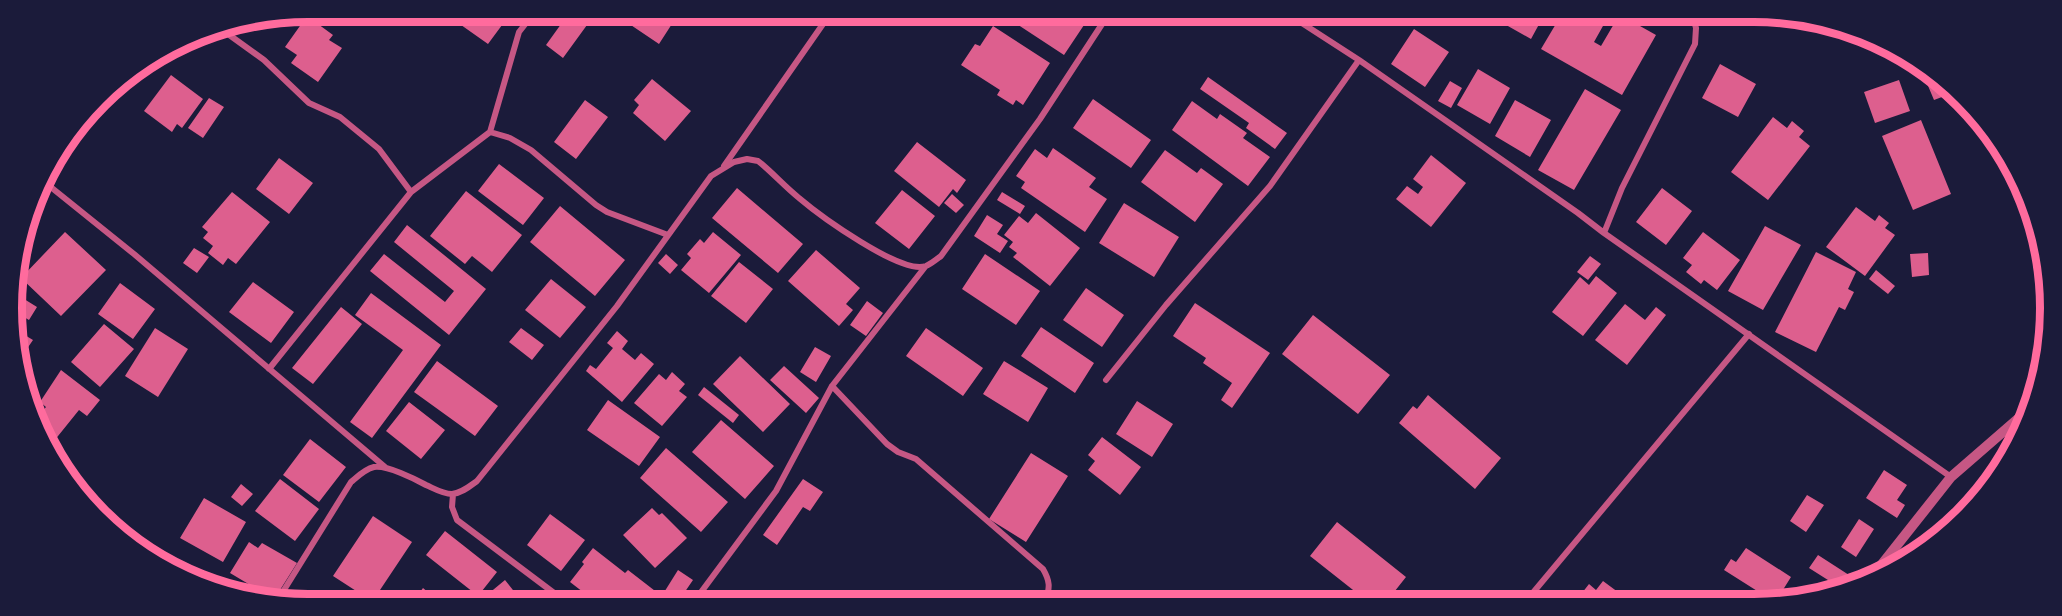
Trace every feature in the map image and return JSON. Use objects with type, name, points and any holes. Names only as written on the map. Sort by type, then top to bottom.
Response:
[{"type":"street","points":[[269,369],[411,192],[490,132],[519,32],[527,22]]},
{"type":"street","points":[[724,167],[824,22]]},
{"type":"street","points":[[700,594],[776,490],[832,386],[925,267],[941,256],[948,247],[1040,119],[1103,22]]},
{"type":"street","points":[[1300,22],[1359,60],[1578,213],[1951,477]]},
{"type":"street","points":[[1604,233],[1622,188],[1695,44],[1694,22]]},
{"type":"street","points":[[228,34],[264,60],[309,103],[340,117],[379,149],[411,192]]},
{"type":"street","points":[[1106,380],[1166,305],[1270,186],[1359,60]]},
{"type":"street","points":[[490,132],[510,138],[531,150],[607,212],[668,235]]},
{"type":"street","points":[[283,592],[351,482],[364,471],[375,467],[386,468],[420,481],[438,492],[453,494],[477,481],[617,306],[711,176],[724,167],[747,159],[758,161],[829,222],[895,261],[925,267]]},
{"type":"street","points":[[50,186],[134,254],[386,468]]},
{"type":"street","points":[[1532,594],[1749,334]]},
{"type":"street","points":[[832,386],[887,444],[898,452],[916,459],[1043,569],[1049,580],[1048,594]]},
{"type":"street","points":[[1884,562],[1951,477],[2017,420]]},
{"type":"street","points":[[453,494],[452,507],[458,520],[555,594]]},
{"type":"building","points":[[303,22],[315,22],[333,35],[329,40],[342,48],[318,82],[291,63],[297,55],[285,47]]},
{"type":"building","points":[[457,22],[504,22],[488,44]]},
{"type":"building","points":[[563,22],[582,22],[587,25],[563,58],[546,45]]},
{"type":"building","points":[[626,22],[673,22],[659,44]]},
{"type":"building","points":[[1014,22],[1086,22],[1064,55]]},
{"type":"building","points":[[1501,22],[1540,22],[1531,39]]},
{"type":"building","points":[[1557,22],[1605,22],[1594,42],[1601,46],[1615,22],[1633,22],[1656,35],[1622,95],[1541,49]]},
{"type":"building","points":[[993,26],[1050,63],[1023,105],[1016,100],[1013,105],[997,95],[1000,90],[961,65],[975,44],[980,46]]},
{"type":"building","points":[[1414,29],[1449,52],[1425,87],[1391,64]]},
{"type":"building","points":[[1720,64],[1756,84],[1738,117],[1702,98]]},
{"type":"building","points":[[1478,69],[1510,88],[1490,124],[1457,105]]},
{"type":"building","points":[[171,75],[203,99],[182,128],[177,124],[172,132],[144,111]]},
{"type":"building","points":[[1208,77],[1287,133],[1275,149],[1246,128],[1249,123],[1200,89]]},
{"type":"building","points":[[652,79],[691,111],[665,141],[633,113],[639,105],[634,100]]},
{"type":"building","points":[[1925,79],[1945,96],[1934,100]]},
{"type":"building","points":[[1899,80],[1910,111],[1875,123],[1864,92]]},
{"type":"building","points":[[1450,81],[1462,88],[1451,108],[1438,101]]},
{"type":"building","points":[[1585,89],[1621,110],[1574,190],[1538,170]]},
{"type":"building","points":[[209,98],[224,107],[203,138],[188,128]]},
{"type":"building","points":[[1093,99],[1151,140],[1131,168],[1073,128]]},
{"type":"building","points":[[585,100],[608,117],[576,159],[554,142]]},
{"type":"building","points":[[1515,100],[1551,120],[1530,157],[1495,136]]},
{"type":"building","points":[[1192,101],[1217,119],[1220,114],[1247,133],[1243,138],[1270,157],[1248,186],[1172,130]]},
{"type":"building","points":[[1773,117],[1787,128],[1792,121],[1804,131],[1799,137],[1810,146],[1768,200],[1731,172]]},
{"type":"building","points":[[1921,120],[1951,194],[1913,210],[1882,136]]},
{"type":"building","points":[[917,142],[966,180],[957,193],[953,189],[939,207],[894,171]]},
{"type":"building","points":[[1053,148],[1096,178],[1089,187],[1107,199],[1085,232],[1021,188],[1025,182],[1016,176],[1035,149],[1047,158]]},
{"type":"building","points":[[1165,150],[1197,173],[1201,168],[1223,184],[1195,222],[1141,182]]},
{"type":"building","points":[[1431,155],[1466,183],[1431,227],[1396,199],[1407,186],[1418,194],[1423,187],[1413,179]]},
{"type":"building","points":[[279,158],[313,183],[289,214],[256,189]]},
{"type":"building","points":[[499,164],[544,198],[523,225],[478,191]]},
{"type":"building","points":[[737,188],[803,244],[778,273],[712,218]]},
{"type":"building","points":[[1662,188],[1692,211],[1666,245],[1636,222]]},
{"type":"building","points":[[902,190],[935,216],[909,249],[875,223]]},
{"type":"building","points":[[466,191],[522,235],[492,272],[472,256],[465,264],[430,236]]},
{"type":"building","points":[[232,192],[270,222],[236,264],[228,258],[223,265],[208,253],[213,246],[203,238],[208,232],[202,227]]},
{"type":"building","points":[[1002,192],[1025,206],[1020,214],[997,200]]},
{"type":"building","points":[[952,194],[964,205],[956,213],[944,203]]},
{"type":"building","points":[[1124,203],[1179,237],[1154,277],[1099,243]]},
{"type":"building","points":[[560,206],[625,260],[595,296],[530,242]]},
{"type":"building","points":[[1856,207],[1875,221],[1879,215],[1889,223],[1885,228],[1895,235],[1865,276],[1826,247]]},
{"type":"building","points":[[1036,213],[1080,248],[1050,286],[1013,257],[1017,253],[1009,247],[1013,242],[1004,235],[1019,216],[1028,223]]},
{"type":"building","points":[[987,215],[1003,225],[997,234],[1008,241],[1000,253],[974,236]]},
{"type":"building","points":[[407,225],[486,289],[449,335],[370,271],[384,254],[445,302],[454,291],[394,242]]},
{"type":"building","points":[[1765,226],[1801,245],[1763,310],[1728,291]]},
{"type":"building","points":[[65,232],[106,270],[61,316],[24,281],[25,274]]},
{"type":"building","points":[[713,232],[741,255],[709,293],[681,270],[691,258],[687,254],[700,239],[704,243]]},
{"type":"building","points":[[1703,232],[1740,260],[1717,290],[1704,280],[1701,284],[1686,272],[1692,265],[1683,258]]},
{"type":"building","points":[[194,248],[209,257],[197,273],[183,263]]},
{"type":"building","points":[[816,250],[860,288],[846,304],[853,310],[839,326],[788,281]]},
{"type":"building","points":[[1816,252],[1856,272],[1848,289],[1854,292],[1845,310],[1839,307],[1816,352],[1775,332]]},
{"type":"building","points":[[1928,253],[1929,275],[1912,277],[1910,254]]},
{"type":"building","points":[[666,254],[678,265],[670,274],[658,263]]},
{"type":"building","points":[[985,254],[1040,291],[1016,325],[962,289]]},
{"type":"building","points":[[1590,256],[1601,264],[1588,280],[1577,272]]},
{"type":"building","points":[[739,262],[773,289],[746,323],[711,296]]},
{"type":"building","points":[[1876,270],[1895,286],[1888,294],[1869,279]]},
{"type":"building","points":[[1596,276],[1617,293],[1583,336],[1552,312],[1580,277],[1589,285]]},
{"type":"building","points":[[551,279],[586,307],[560,338],[525,310]]},
{"type":"building","points":[[253,282],[294,312],[271,343],[229,312]]},
{"type":"building","points":[[120,283],[155,309],[133,339],[98,314]]},
{"type":"building","points":[[1086,288],[1124,315],[1102,347],[1063,320]]},
{"type":"building","points":[[371,293],[441,345],[372,438],[350,422],[403,350],[355,315]]},
{"type":"building","points":[[23,298],[37,307],[29,320],[22,316]]},
{"type":"building","points":[[867,301],[883,313],[866,336],[850,325]]},
{"type":"building","points":[[1195,303],[1270,353],[1232,408],[1221,400],[1232,383],[1203,363],[1206,358],[1173,336]]},
{"type":"building","points":[[1625,304],[1645,320],[1656,307],[1666,315],[1627,365],[1595,340]]},
{"type":"building","points":[[341,307],[362,324],[313,384],[292,368]]},
{"type":"building","points":[[1313,315],[1390,375],[1358,414],[1282,354]]},
{"type":"building","points":[[104,324],[134,349],[100,387],[71,362]]},
{"type":"building","points":[[1041,327],[1094,363],[1075,393],[1021,356]]},
{"type":"building","points":[[155,328],[188,349],[158,397],[125,376]]},
{"type":"building","points":[[521,328],[544,345],[532,360],[509,342]]},
{"type":"building","points":[[926,328],[983,368],[963,396],[906,356]]},
{"type":"building","points":[[617,331],[628,341],[622,349],[635,360],[641,353],[654,364],[622,402],[586,371],[590,365],[596,369],[613,348],[607,343]]},
{"type":"building","points":[[24,334],[33,340],[26,350]]},
{"type":"building","points":[[815,347],[831,356],[816,382],[800,372]]},
{"type":"building","points":[[740,356],[790,404],[763,432],[713,384]]},
{"type":"building","points":[[437,361],[498,406],[475,436],[414,392]]},
{"type":"building","points":[[1004,361],[1048,388],[1028,422],[983,394]]},
{"type":"building","points":[[784,366],[819,398],[806,413],[770,380]]},
{"type":"building","points":[[61,370],[100,400],[87,416],[79,410],[55,440],[42,412],[46,407],[40,402]]},
{"type":"building","points":[[672,372],[685,384],[679,391],[687,397],[662,426],[634,403],[659,374],[666,380]]},
{"type":"building","points":[[704,387],[739,415],[733,423],[698,395]]},
{"type":"building","points":[[1428,395],[1501,458],[1475,489],[1399,423],[1413,406],[1417,409]]},
{"type":"building","points":[[608,400],[660,437],[639,466],[587,430]]},
{"type":"building","points":[[1137,401],[1173,424],[1152,457],[1116,434]]},
{"type":"building","points":[[409,402],[445,430],[421,459],[386,431]]},
{"type":"building","points":[[721,420],[774,466],[745,499],[692,452]]},
{"type":"building","points":[[1102,437],[1141,467],[1120,495],[1088,470],[1095,461],[1088,455]]},
{"type":"building","points":[[310,439],[346,467],[319,502],[283,475]]},
{"type":"building","points":[[666,448],[728,502],[701,532],[640,478]]},
{"type":"building","points":[[1031,453],[1068,476],[1026,542],[989,519]]},
{"type":"building","points":[[1884,470],[1907,485],[1897,500],[1905,505],[1897,518],[1866,498]]},
{"type":"building","points":[[280,479],[319,509],[295,541],[255,511]]},
{"type":"building","points":[[803,479],[823,492],[810,511],[803,507],[777,545],[763,535]]},
{"type":"building","points":[[241,484],[253,494],[242,506],[231,497]]},
{"type":"building","points":[[1807,495],[1824,505],[1806,532],[1790,521]]},
{"type":"building","points":[[204,498],[246,522],[223,562],[180,538]]},
{"type":"building","points":[[652,508],[659,515],[662,513],[687,538],[655,568],[623,535]]},
{"type":"building","points":[[550,514],[585,540],[561,571],[527,545]]},
{"type":"building","points":[[373,516],[412,542],[377,594],[361,594],[333,576]]},
{"type":"building","points":[[1859,519],[1874,529],[1856,557],[1841,547]]},
{"type":"building","points":[[1337,522],[1406,577],[1393,594],[1358,594],[1310,556]]},
{"type":"building","points":[[445,531],[497,572],[480,594],[475,594],[426,555]]},
{"type":"building","points":[[249,542],[258,548],[262,543],[297,563],[279,592],[256,589],[230,573]]},
{"type":"building","points":[[593,548],[625,573],[628,570],[659,594],[586,594],[570,582],[584,564],[582,562]]},
{"type":"building","points":[[1746,548],[1791,577],[1782,592],[1761,594],[1724,570],[1731,559],[1736,562]]},
{"type":"building","points":[[1818,555],[1849,575],[1832,583],[1809,568]]},
{"type":"building","points":[[678,570],[693,580],[683,594],[663,594]]},
{"type":"building","points":[[505,580],[516,594],[488,594]]},
{"type":"building","points":[[1603,581],[1621,594],[1582,593],[1589,584],[1596,590]]},
{"type":"building","points":[[423,588],[430,594],[419,594]]}]
